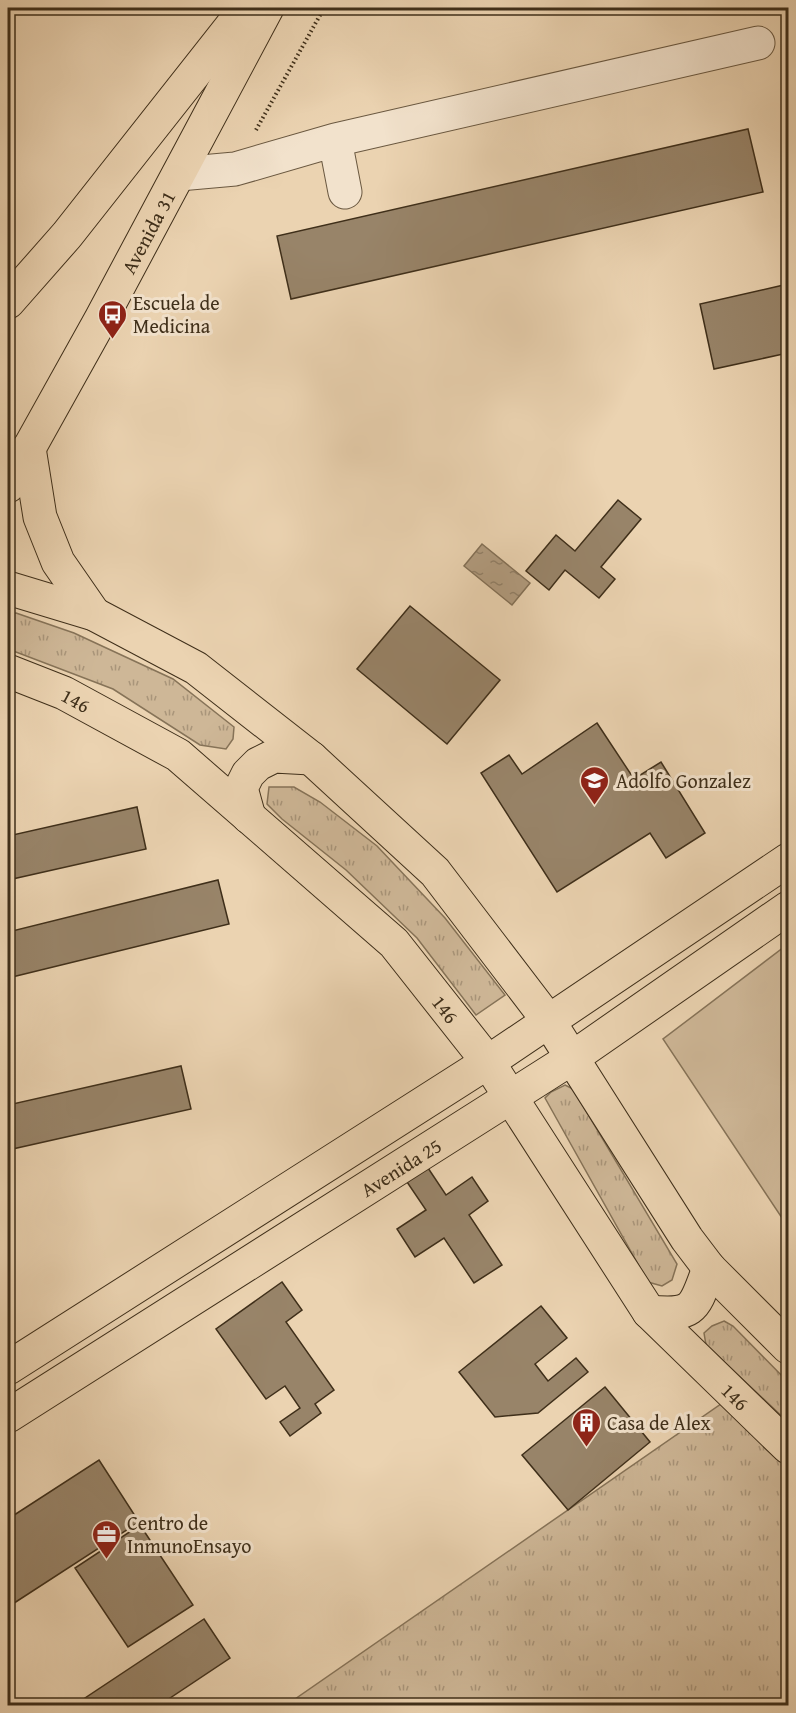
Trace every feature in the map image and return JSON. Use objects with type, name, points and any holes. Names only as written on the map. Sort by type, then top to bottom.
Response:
[{"type":"main road","points":[[8,302],[67,235],[246,8]]},
{"type":"main road","name":"Avenida 31","points":[[8,486],[101,319],[267,8]]},
{"type":"main road","points":[[29,448],[40,517],[58,562],[94,614]]},
{"type":"main road","points":[[8,588],[94,614],[196,668],[311,758],[435,872],[548,1020],[687,1239],[709,1268],[789,1347]]},
{"type":"main road","name":"146","points":[[8,671],[64,693],[178,755],[394,943],[488,1062],[649,1312],[789,1447]]},
{"type":"main road","points":[[249,817],[241,788],[248,774],[258,764],[274,756],[311,758]]},
{"type":"main road","points":[[8,1368],[488,1062],[789,860]]},
{"type":"main road","name":"Avenida 25","points":[[8,1416],[572,1058],[789,908]]},
{"type":"main road","points":[[649,1312],[674,1315],[690,1309],[698,1297],[709,1268]]},
{"type":"lane","points":[[179,174],[235,169],[335,140],[758,42]]},
{"type":"lane","points":[[335,140],[345,192]]},
{"type":"path","points":[[235,169],[324,8]]},
{"type":"green space","points":[[16,613],[74,633],[173,679],[234,727],[233,739],[226,749],[200,745],[113,689],[8,649],[8,614]]},
{"type":"green space","points":[[269,787],[294,787],[320,802],[377,846],[445,918],[505,995],[476,1015],[417,938],[346,870],[282,819],[267,804]]},
{"type":"green space","points":[[788,944],[788,1227],[663,1039]]},
{"type":"green space","points":[[565,1085],[573,1089],[677,1264],[672,1280],[662,1286],[648,1282],[545,1098]]},
{"type":"green space","points":[[724,1321],[733,1326],[788,1382],[788,1422],[706,1345],[704,1333],[712,1326]]},
{"type":"green space","points":[[734,1395],[788,1447],[788,1705],[285,1706]]},
{"type":"water","points":[[482,544],[530,583],[512,605],[464,566]]},
{"type":"building","points":[[748,129],[763,192],[291,299],[277,236]]},
{"type":"building","points":[[788,284],[788,353],[714,369],[700,304]]},
{"type":"building","points":[[618,500],[641,519],[601,567],[615,579],[599,598],[565,570],[549,590],[526,571],[556,535],[575,551]]},
{"type":"building","points":[[410,606],[500,680],[447,744],[357,669]]},
{"type":"building","name":"Adolfo Gonzalez","points":[[597,723],[634,779],[661,762],[705,833],[666,858],[650,833],[557,892],[481,773],[509,755],[522,774]]},
{"type":"building","points":[[137,807],[146,849],[8,880],[8,836]]},
{"type":"building","points":[[218,880],[229,924],[8,978],[8,932]]},
{"type":"building","points":[[181,1066],[191,1109],[8,1150],[8,1105]]},
{"type":"building","points":[[428,1168],[446,1195],[472,1177],[488,1201],[469,1215],[502,1265],[474,1283],[444,1238],[415,1257],[397,1229],[426,1210],[407,1182]]},
{"type":"building","points":[[282,1282],[302,1310],[286,1322],[334,1390],[315,1404],[321,1413],[290,1436],[280,1422],[300,1408],[285,1386],[266,1399],[216,1329]]},
{"type":"building","points":[[541,1306],[567,1338],[535,1364],[548,1381],[576,1358],[588,1372],[538,1413],[495,1417],[459,1372]]},
{"type":"building","name":"Casa de Alex","points":[[605,1387],[650,1442],[568,1510],[522,1455]]},
{"type":"building","points":[[99,1460],[139,1522],[8,1607],[8,1519]]},
{"type":"building","points":[[140,1525],[193,1605],[128,1647],[75,1568]]},
{"type":"building","points":[[204,1619],[230,1658],[158,1706],[73,1706]]},
{"type":"place","name":"Escuela de Medicina","points":[[112,340]]},
{"type":"place","name":"Adolfo Gonzalez","points":[[595,806]]},
{"type":"place","name":"Casa de Alex","points":[[586,1448]]},
{"type":"place","name":"Centro de InmunoEnsayo","points":[[106,1560]]}]
